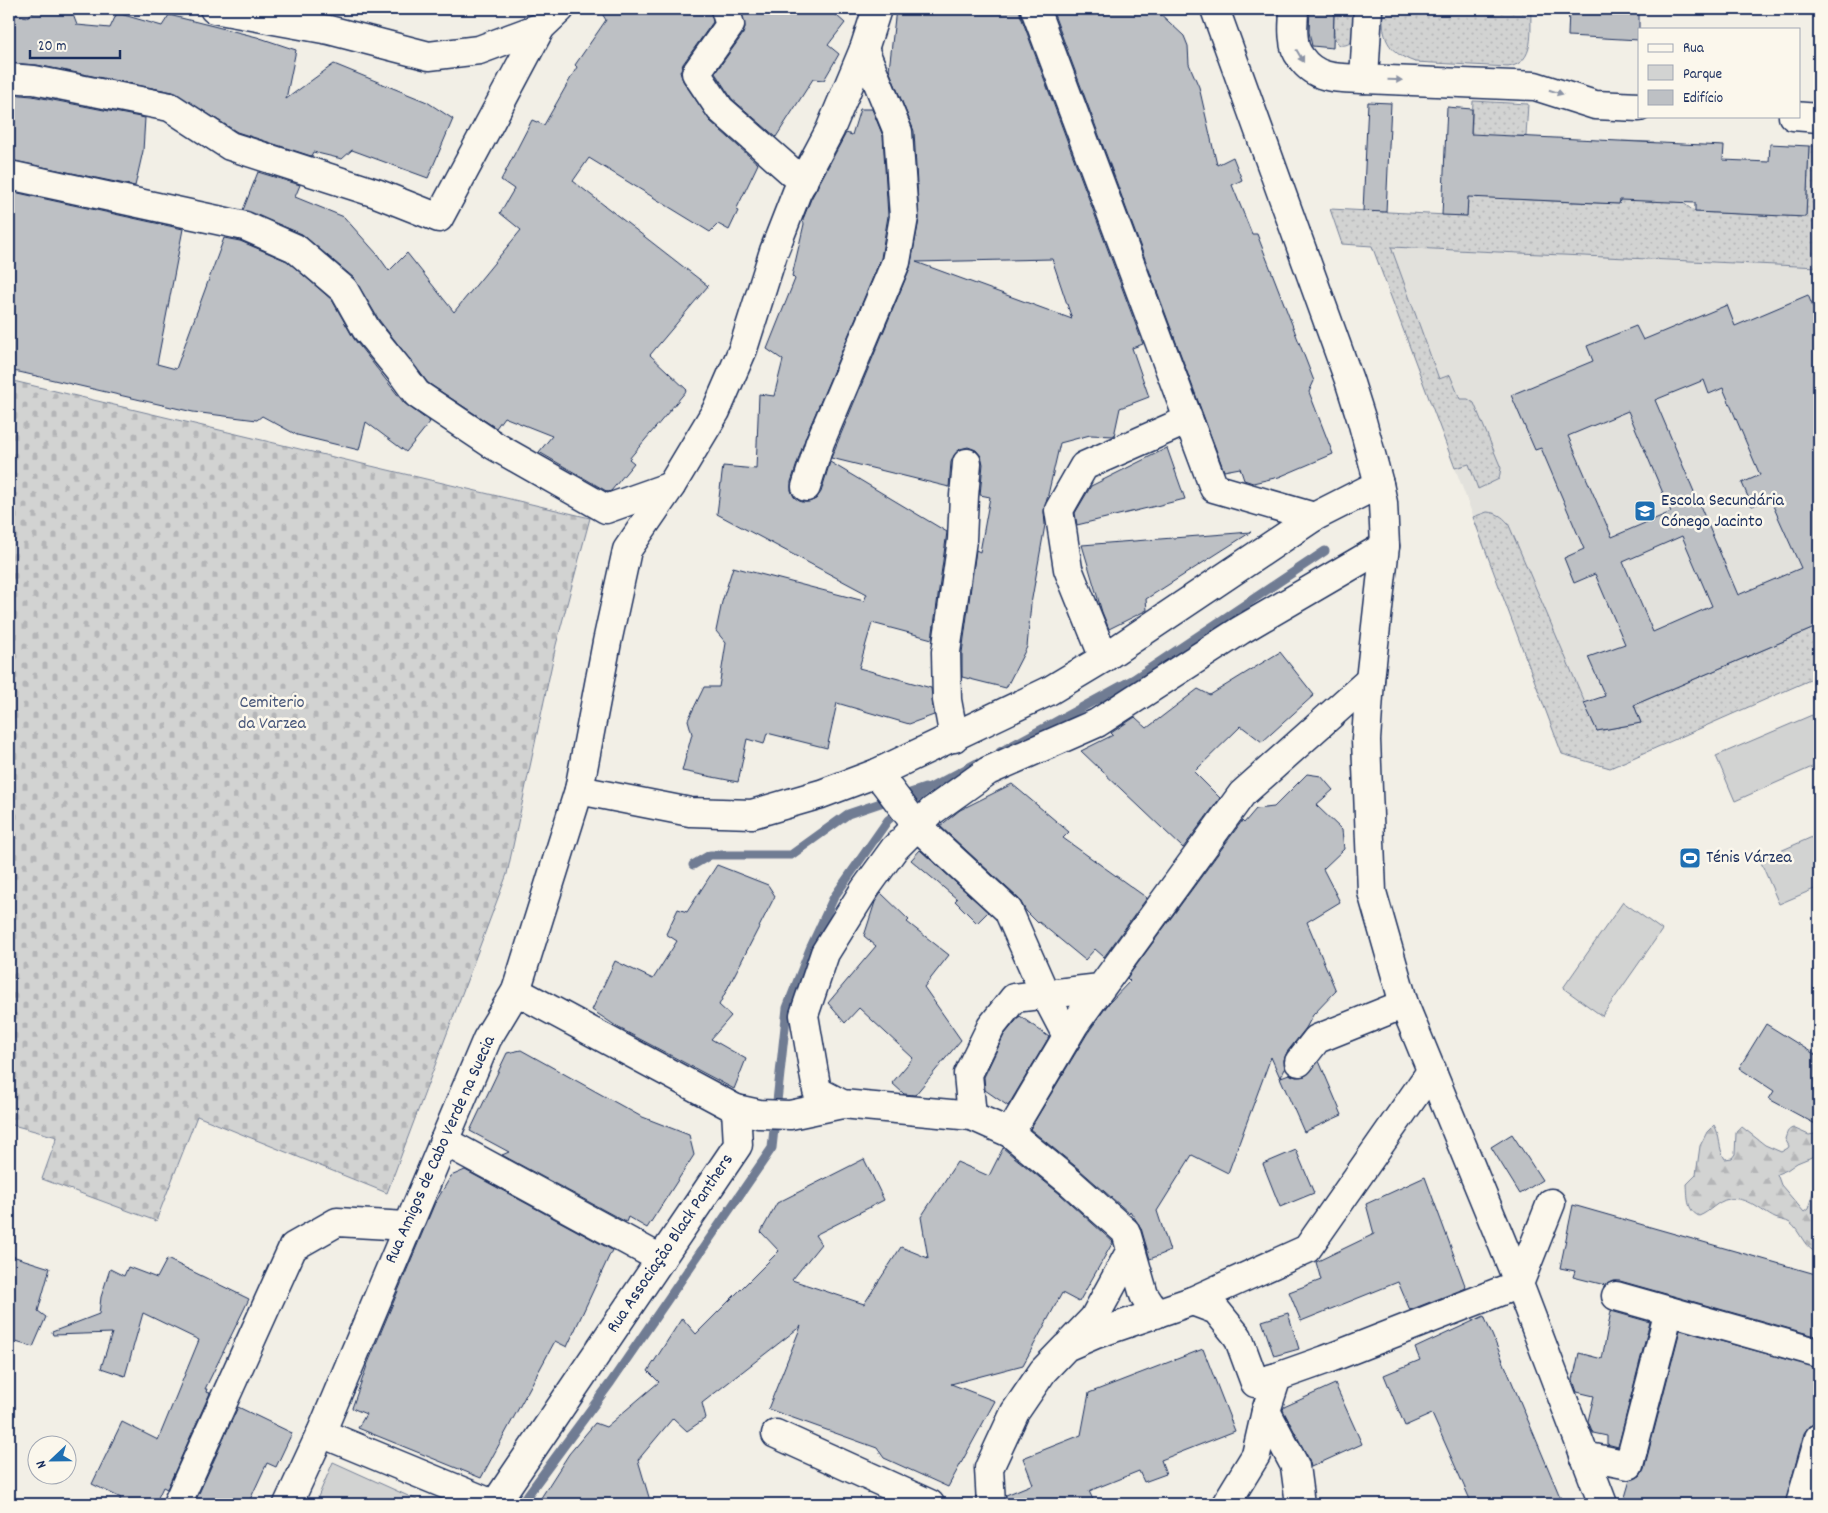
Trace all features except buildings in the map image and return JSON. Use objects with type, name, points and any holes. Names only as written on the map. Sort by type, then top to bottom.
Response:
[{"type":"street","points":[[214,9],[329,30],[429,56],[479,50],[541,28]]},
{"type":"street","points":[[9,78],[34,80],[170,107],[230,146],[376,193],[439,218],[541,28],[560,9]]},
{"type":"street","points":[[725,9],[730,25],[696,73],[720,109],[803,182]]},
{"type":"street","name":"Rua Amigos de Cabo Verde na Suecia","points":[[288,1504],[487,1039],[516,991],[579,790],[607,642],[627,550],[671,486],[716,411],[743,349],[774,251],[803,182],[830,130],[864,49],[877,9]]},
{"type":"street","points":[[1035,9],[1214,488],[1314,517]]},
{"type":"street","points":[[1215,9],[1348,380],[1362,422],[1383,503],[1385,546],[1370,680],[1366,740],[1372,892],[1404,1004],[1519,1284],[1602,1504]]},
{"type":"street","points":[[1294,9],[1294,40],[1297,52],[1306,66],[1317,74],[1331,78],[1535,86],[1595,105],[1638,107]]},
{"type":"street","points":[[1364,79],[1368,9]]},
{"type":"street","points":[[806,487],[820,442],[896,262],[904,217],[898,132],[864,49]]},
{"type":"street","points":[[1800,117],[1819,118]]},
{"type":"street","points":[[9,175],[245,226],[294,248],[344,290],[366,329],[417,394],[495,446],[606,509],[671,486]]},
{"type":"street","points":[[1104,658],[1068,569],[1059,510],[1084,466],[1188,420]]},
{"type":"street","points":[[954,738],[947,700],[946,652],[962,540],[967,463]]},
{"type":"street","points":[[579,790],[690,812],[752,814],[821,794],[877,773],[954,738],[1049,691],[1104,658],[1314,517],[1379,484]]},
{"type":"street","points":[[842,1104],[817,1091],[804,1015],[825,953],[865,889],[894,849],[932,811],[988,771],[1097,723],[1241,630],[1385,546]]},
{"type":"street","points":[[1010,1134],[1067,1036],[1242,794],[1370,680]]},
{"type":"street","points":[[877,773],[918,826],[1008,910],[1045,994],[1067,1036]]},
{"type":"street","points":[[972,1116],[968,1074],[991,1027],[1014,998],[1100,988]]},
{"type":"street","points":[[516,991],[748,1111],[790,1115],[842,1104],[972,1116],[1010,1134],[1070,1182],[1126,1232],[1144,1295],[1156,1314]]},
{"type":"street","points":[[1299,1062],[1317,1039],[1404,1004]]},
{"type":"street","points":[[1066,1347],[1096,1334],[1192,1301],[1307,1249],[1432,1070]]},
{"type":"street","name":"Rua Associação Black Panthers","points":[[494,1504],[738,1145],[748,1111]]},
{"type":"street","points":[[444,1142],[661,1259]]},
{"type":"street","points":[[1192,1301],[1216,1310],[1238,1337],[1255,1383],[1277,1378],[1519,1284],[1551,1203]]},
{"type":"street","points":[[176,1504],[293,1247],[337,1222],[407,1226]]},
{"type":"street","points":[[990,1504],[989,1468],[1015,1412],[1043,1371],[1094,1318],[1131,1250]]},
{"type":"street","points":[[1616,1296],[1819,1353]]},
{"type":"street","points":[[1584,1456],[1629,1465],[1669,1311]]},
{"type":"street","points":[[1226,1504],[1256,1455],[1266,1411],[1277,1378]]},
{"type":"street","points":[[1266,1411],[1295,1466],[1300,1504]]},
{"type":"street","points":[[320,1433],[494,1504]]},
{"type":"street","points":[[776,1434],[930,1504]]},
{"type":"street","points":[[1800,1504],[1819,1438]]},
{"type":"shaded area","name":"Escola Secundária Cónego Jacinto","points":[[1372,246],[1819,267],[1819,676],[1610,768],[1562,754]]},
{"type":"green space","points":[[1335,9],[1356,9],[1352,42],[1345,45],[1340,45],[1336,41],[1334,29]]},
{"type":"green space","points":[[1383,9],[1531,9],[1530,45],[1523,59],[1517,64],[1508,67],[1415,62],[1398,53],[1388,42],[1385,35]]},
{"type":"green space","points":[[1473,101],[1528,104],[1526,136],[1511,136],[1509,199],[1619,204],[1622,141],[1654,142],[1652,201],[1682,202],[1695,212],[1806,217],[1809,146],[1819,146],[1819,267],[1391,247],[1439,379],[1450,375],[1460,399],[1468,399],[1474,403],[1501,468],[1499,479],[1478,489],[1469,464],[1455,468],[1372,246],[1342,244],[1330,209],[1467,216]]},
{"type":"green space","name":"Cemiterio da Varzea","points":[[9,380],[590,518],[556,645],[507,874],[387,1193],[197,1116],[156,1221],[42,1179],[57,1137],[9,1124]]},
{"type":"green space","points":[[1487,512],[1499,515],[1508,523],[1597,731],[1641,723],[1634,705],[1819,626],[1819,676],[1610,768],[1562,754],[1473,517]]},
{"type":"green space","points":[[1812,715],[1819,732],[1819,764],[1735,801],[1716,756]]},
{"type":"green space","points":[[1819,834],[1819,887],[1779,904],[1760,860]]},
{"type":"green space","points":[[1623,902],[1662,930],[1602,1016],[1563,988]]},
{"type":"green space","points":[[1714,1125],[1725,1159],[1732,1158],[1735,1154],[1736,1133],[1742,1127],[1765,1145],[1781,1152],[1789,1146],[1785,1139],[1787,1132],[1793,1128],[1809,1135],[1819,1133],[1819,1154],[1777,1174],[1781,1185],[1804,1212],[1808,1209],[1814,1189],[1819,1184],[1819,1253],[1806,1244],[1790,1223],[1775,1218],[1747,1202],[1735,1199],[1725,1200],[1699,1216],[1692,1210],[1688,1202],[1687,1184],[1696,1175],[1700,1146],[1707,1132]]},
{"type":"green space","points":[[333,1462],[417,1500],[415,1504],[315,1504]]},
{"type":"waterway","points":[[1000,752],[1134,679],[1325,551]]},
{"type":"waterway","points":[[521,1504],[611,1382],[772,1148],[787,1008],[810,949],[834,897],[888,820],[928,789],[977,763]]},
{"type":"waterway","points":[[693,865],[710,855],[791,855],[848,814],[925,788]]},
{"type":"place","name":"Escola Secundária Cónego Jacinto","points":[[1645,511]]},
{"type":"place","name":"Ténis Várzea","points":[[1690,858]]}]
